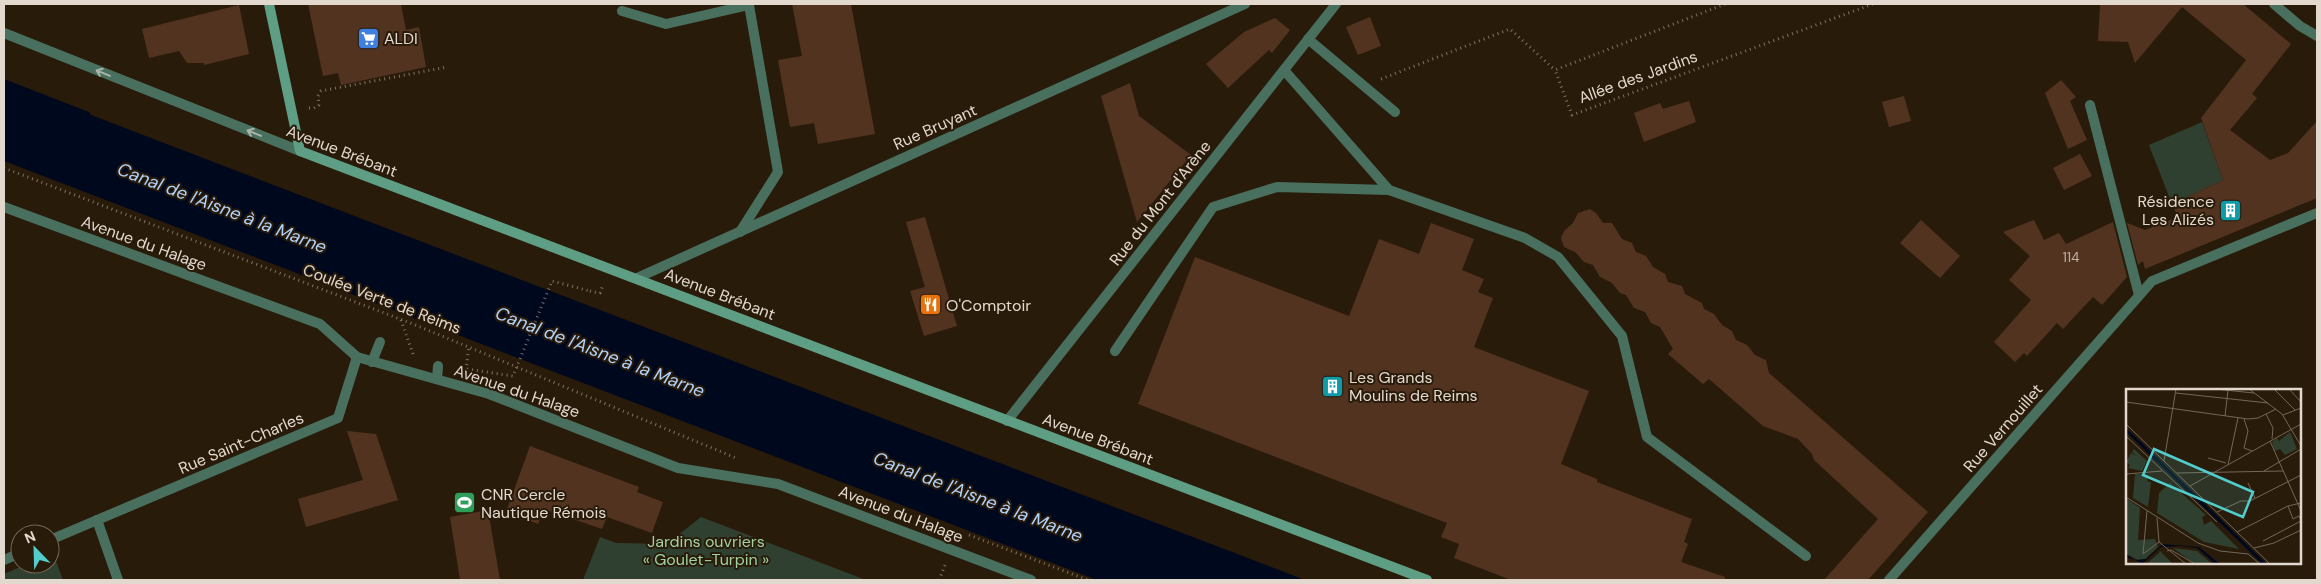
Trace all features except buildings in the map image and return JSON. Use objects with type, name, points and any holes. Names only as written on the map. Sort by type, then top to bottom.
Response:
[{"type":"main road","points":[[269,4],[300,151]]},
{"type":"main road","name":"Avenue Brébant","points":[[300,151],[1427,580]]},
{"type":"street","name":"Rue Bruyant","points":[[637,278],[1245,4]]},
{"type":"street","name":"Rue du Mont d'Arène","points":[[1007,421],[1336,4]]},
{"type":"street","points":[[2274,4],[2300,26],[2317,36]]},
{"type":"street","points":[[622,11],[666,24],[749,5],[778,172],[740,232]]},
{"type":"street","name":"Avenue Brébant","points":[[4,33],[300,151]]},
{"type":"street","points":[[1308,39],[1395,112]]},
{"type":"street","points":[[1284,70],[1389,190]]},
{"type":"street","points":[[2090,105],[2139,296]]},
{"type":"street","points":[[1115,351],[1213,206],[1277,186],[1389,190],[1524,238],[1558,257],[1622,336],[1647,437],[1806,556]]},
{"type":"street","name":"Avenue du Halage","points":[[4,207],[320,324],[357,357],[489,394],[678,468],[778,484],[1031,580]]},
{"type":"street","name":"Rue Vernouillet","points":[[1889,580],[2152,281],[2317,213]]},
{"type":"street","points":[[372,362],[380,342]]},
{"type":"street","name":"Rue Saint-Charles","points":[[60,536],[338,418],[357,357]]},
{"type":"street","points":[[437,379],[438,366]]},
{"type":"street","points":[[97,520],[118,580]]},
{"type":"path","points":[[1363,86],[1510,29],[1555,70],[1725,4]]},
{"type":"path","name":"Allée des Jardins","points":[[1555,70],[1572,115],[1872,4]]},
{"type":"path","points":[[290,108],[314,108],[319,105],[318,96],[321,91],[447,67]]},
{"type":"path","name":"Coulée Verte de Reims","points":[[4,168],[401,319],[738,459]]},
{"type":"path","points":[[467,369],[513,376],[552,281],[590,291]]},
{"type":"path","points":[[401,319],[420,375]]},
{"type":"path","points":[[462,386],[467,369],[469,346]]},
{"type":"green space","points":[[2202,122],[2223,180],[2172,204],[2149,145]]},
{"type":"green space","name":"Jardins ouvriers « Goulet-Turpin »","points":[[701,517],[866,580],[583,580],[600,537],[616,543],[667,544]]},
{"type":"green space","points":[[10,571],[10,574],[60,574],[60,572],[63,580],[4,580],[4,574]]},
{"type":"water","name":"Canal de l'Aisne à la Marne","points":[[4,79],[89,112],[91,115],[1305,580],[1097,580],[4,161]]},
{"type":"place","name":"ALDI","points":[[368,38]]},
{"type":"place","name":"Résidence Les Alizés","points":[[2230,210]]},
{"type":"place","name":"O'Comptoir","points":[[930,305]]},
{"type":"place","name":"Les Grands Moulins de Reims","points":[[1333,386]]},
{"type":"place","name":"CNR Cercle Nautique Rémois","points":[[465,503]]}]
